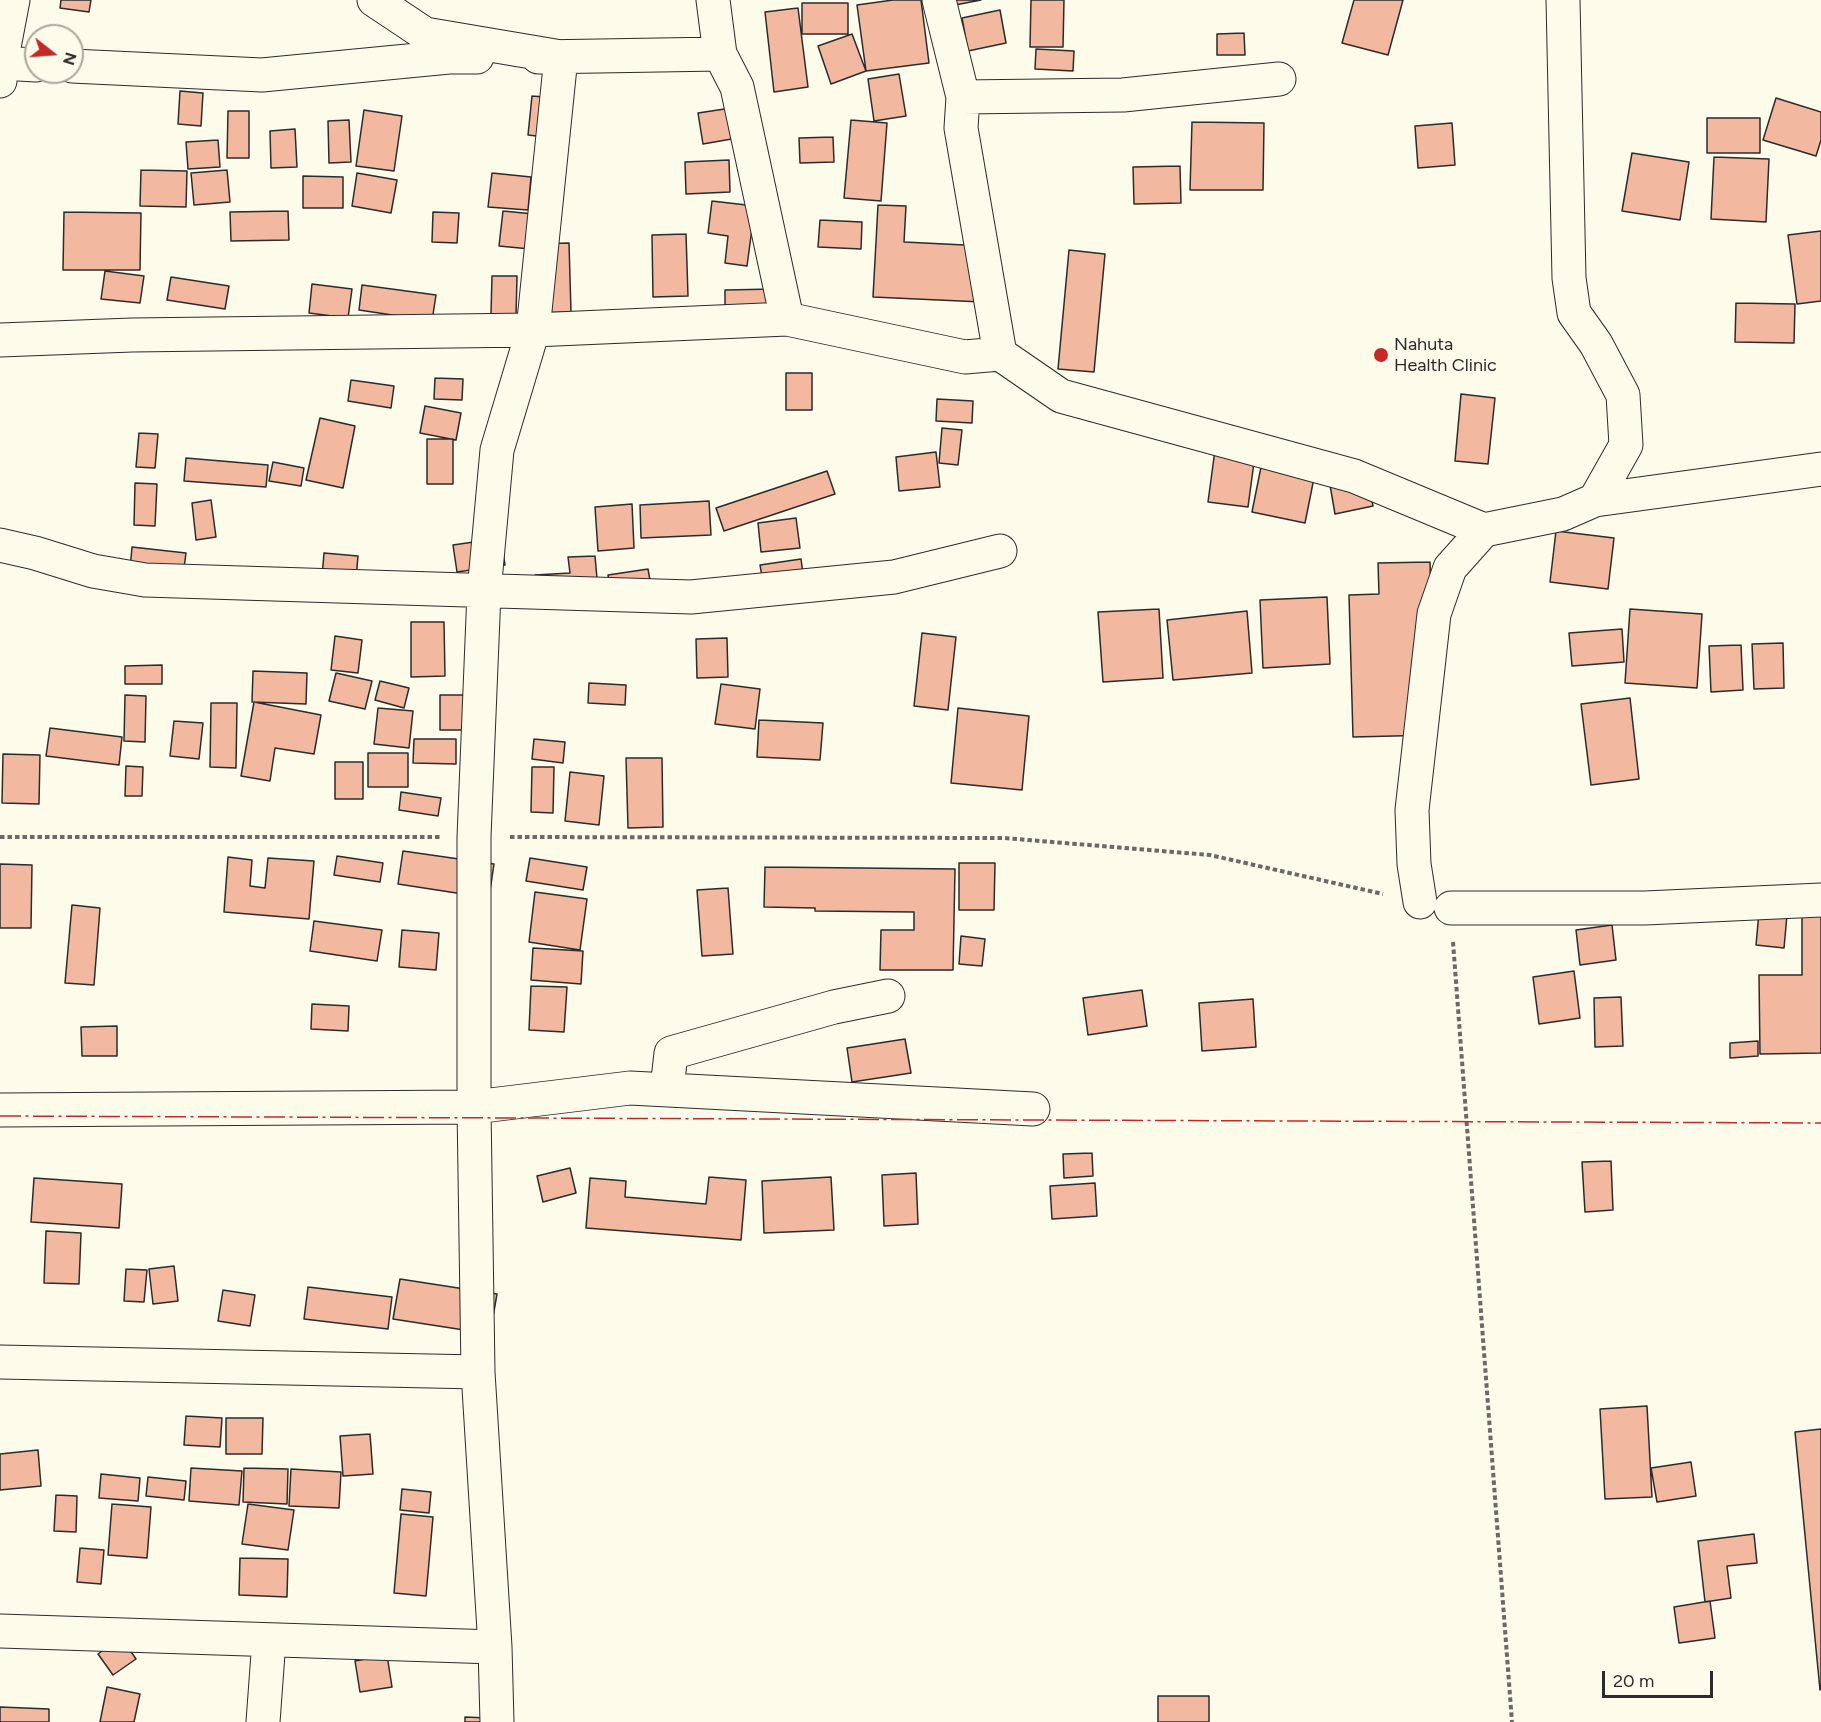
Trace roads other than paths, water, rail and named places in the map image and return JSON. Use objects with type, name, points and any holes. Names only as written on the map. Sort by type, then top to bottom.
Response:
[{"type":"street","points":[[13,0],[0,69],[24,66]]},
{"type":"street","points":[[374,0],[425,34],[561,57]]},
{"type":"street","points":[[713,0],[720,54],[737,87],[787,319]]},
{"type":"street","points":[[939,0],[963,98],[961,128],[1000,354]]},
{"type":"street","points":[[1563,0],[1569,278],[1574,313],[1596,344],[1623,395],[1626,435],[1626,445],[1595,500]]},
{"type":"street","points":[[84,67],[262,75],[449,57],[720,54]]},
{"type":"street","points":[[496,1722],[495,1647],[478,1372],[474,1107],[474,837],[484,592],[497,450],[533,330],[561,57]]},
{"type":"street","points":[[963,98],[1123,95],[1280,79]]},
{"type":"street","points":[[0,340],[533,330],[787,319],[965,357],[1000,354],[1061,396],[1354,476],[1484,530],[1563,514],[1595,500],[1821,469]]},
{"type":"street","points":[[1484,530],[1450,568],[1434,614],[1412,810],[1414,864],[1436,905],[1645,908],[1821,900]]},
{"type":"street","points":[[0,544],[93,571],[145,580],[691,597],[894,577],[1000,551]]},
{"type":"street","points":[[667,1089],[671,1053],[834,1007],[888,996]]},
{"type":"street","points":[[0,1110],[474,1107],[630,1088],[1033,1109]]},
{"type":"street","points":[[0,1362],[478,1372]]},
{"type":"street","points":[[0,1631],[495,1647]]},
{"type":"street","points":[[263,1722],[269,1640]]},
{"type":"place","name":"Nahuta Health Clinic","points":[[1381,355]]}]
